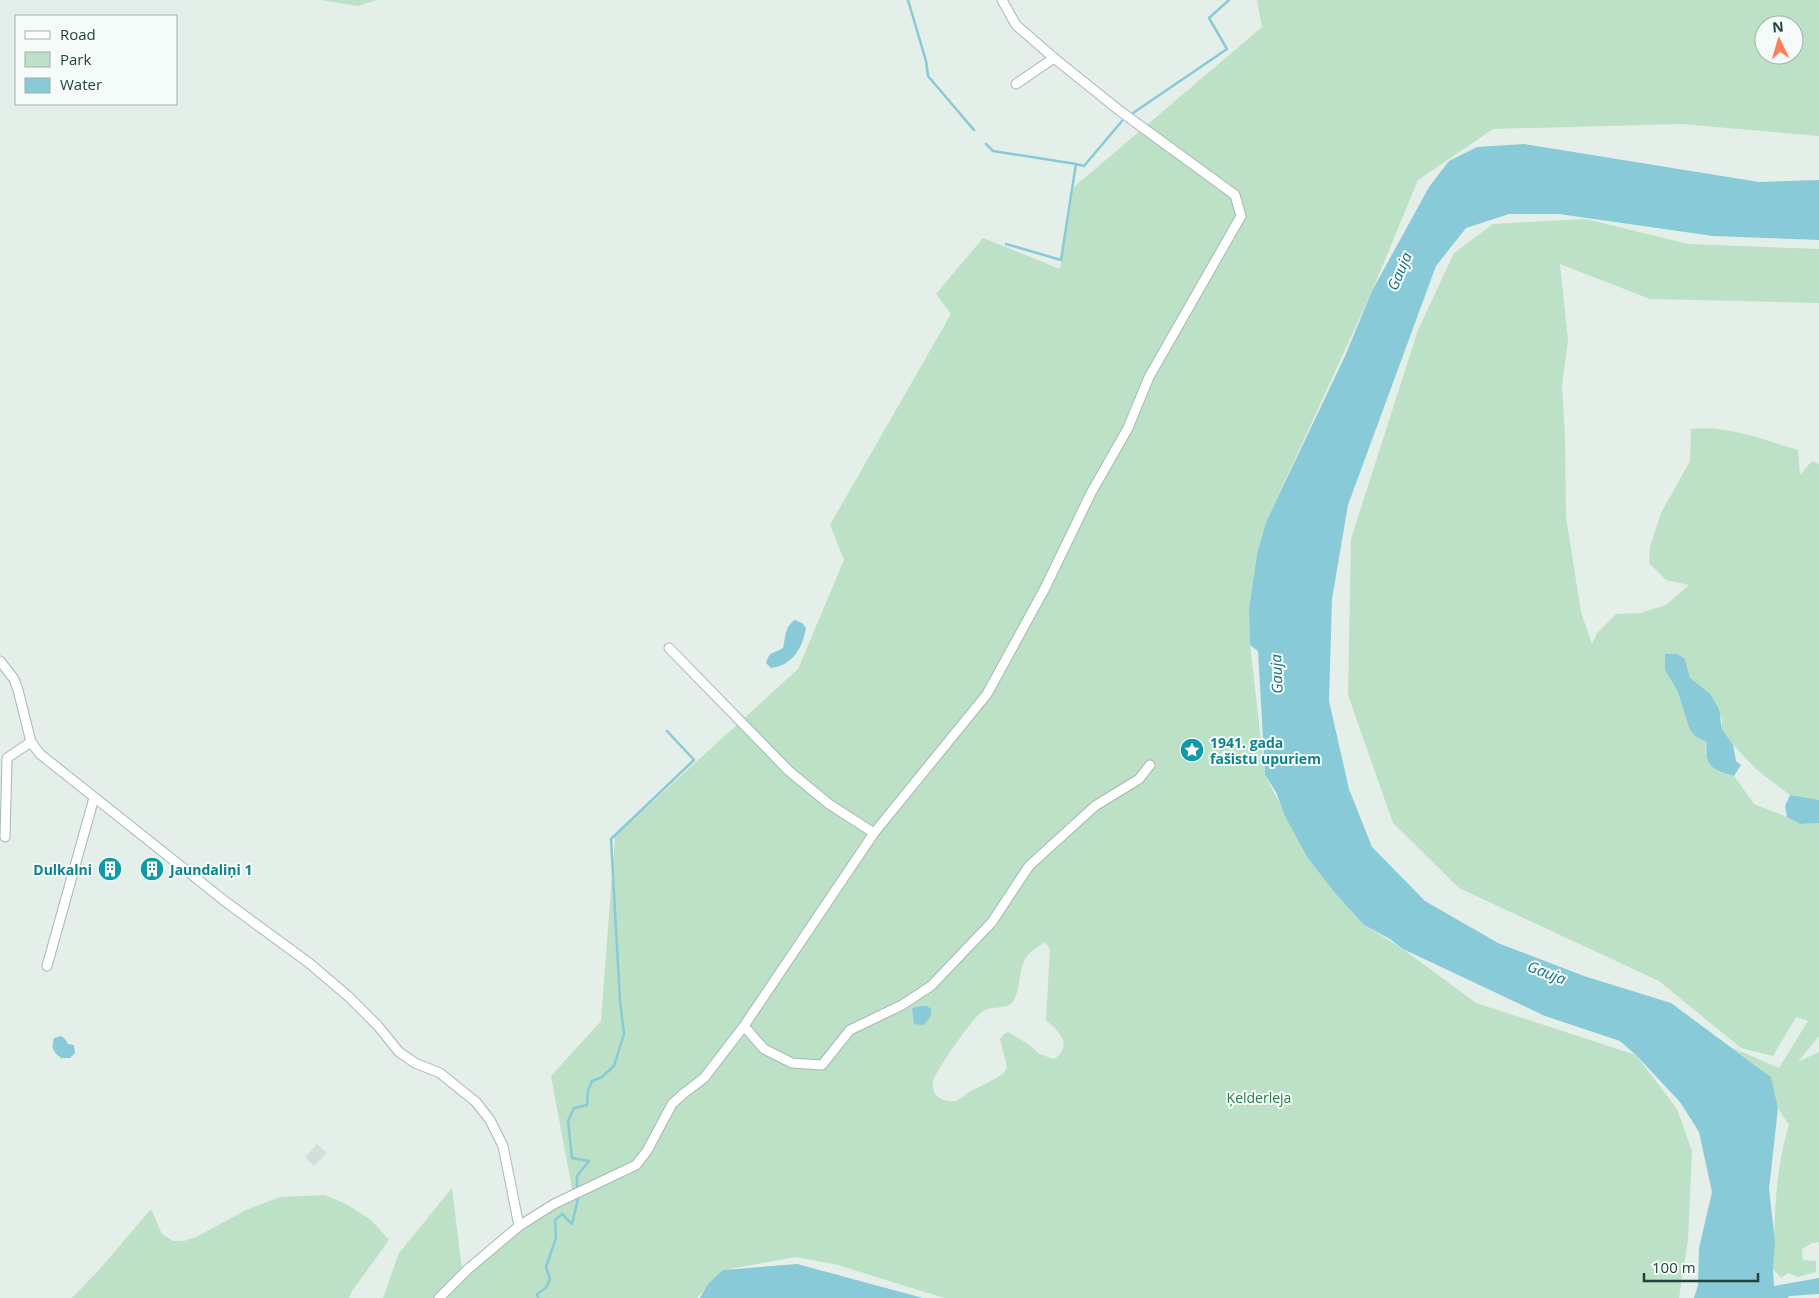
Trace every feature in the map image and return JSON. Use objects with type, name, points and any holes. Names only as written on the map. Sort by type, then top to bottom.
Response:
[{"type":"street","points":[[438,1298],[467,1270],[519,1226],[554,1204],[636,1165],[647,1151],[672,1104],[704,1078],[744,1026],[874,833],[987,694],[1045,588],[1091,493],[1128,428],[1153,370],[1241,216],[1235,195],[1120,111],[1054,58],[1016,26],[1002,0]]},
{"type":"street","points":[[1016,84],[1054,58]]},
{"type":"street","points":[[668,648],[789,771],[829,804],[874,833]]},
{"type":"street","points":[[0,661],[14,678],[31,742],[40,754],[226,902],[309,963],[349,997],[378,1026],[399,1052],[440,1074],[476,1102],[490,1120],[503,1146],[519,1226]]},
{"type":"street","points":[[5,837],[7,758],[31,742]]},
{"type":"street","points":[[744,1026],[764,1049],[792,1063],[822,1065],[850,1030],[902,1005],[931,986],[992,922],[1029,866],[1095,806],[1139,779],[1150,765]]},
{"type":"street","points":[[47,966],[94,798]]},
{"type":"shaded area","points":[[317,1144],[327,1153],[314,1166],[305,1157]]},
{"type":"green space","points":[[322,0],[377,0],[358,6]]},
{"type":"green space","name":"Ķelderleja","points":[[1257,0],[1819,0],[1819,136],[1681,124],[1493,129],[1418,180],[1372,291],[1266,522],[1257,554],[1249,609],[1250,645],[1265,775],[1307,857],[1334,892],[1364,925],[1403,949],[1476,1003],[1636,1055],[1677,1109],[1692,1151],[1688,1240],[1679,1298],[944,1298],[838,1265],[796,1257],[723,1270],[697,1298],[383,1298],[399,1253],[452,1188],[463,1278],[572,1189],[551,1076],[601,1021],[615,836],[798,669],[844,560],[830,525],[951,314],[936,294],[983,238],[1060,269],[1074,187],[1262,27]],"holes":[[[1045,942],[1050,949],[1046,1020],[1060,1034],[1064,1044],[1060,1054],[1054,1059],[1039,1054],[1030,1045],[1008,1032],[1000,1039],[1007,1067],[1004,1073],[958,1100],[950,1101],[939,1098],[933,1088],[935,1076],[964,1033],[983,1011],[1008,1006],[1014,1000],[1018,990],[1021,969],[1026,957]]]},
{"type":"green space","points":[[1586,219],[1688,244],[1819,249],[1819,303],[1650,299],[1560,264],[1568,340],[1562,386],[1566,517],[1581,612],[1592,644],[1597,633],[1616,614],[1640,613],[1666,605],[1689,585],[1666,580],[1649,563],[1650,547],[1661,513],[1690,461],[1691,429],[1705,428],[1732,431],[1798,450],[1800,475],[1812,461],[1819,464],[1819,800],[1790,795],[1757,770],[1733,745],[1722,729],[1722,719],[1697,684],[1690,678],[1685,659],[1665,670],[1678,692],[1696,737],[1707,742],[1705,753],[1719,772],[1734,776],[1754,804],[1800,824],[1819,823],[1819,1036],[1798,1062],[1819,1052],[1819,1242],[1812,1243],[1802,1249],[1803,1260],[1816,1261],[1816,1272],[1798,1277],[1788,1273],[1781,1278],[1773,1269],[1780,1161],[1789,1125],[1778,1108],[1771,1077],[1733,1048],[1779,1068],[1808,1021],[1796,1017],[1773,1056],[1741,1048],[1659,981],[1459,888],[1393,823],[1348,695],[1351,539],[1418,330],[1454,253],[1493,224]]},
{"type":"green space","points":[[325,1195],[348,1205],[371,1220],[389,1240],[352,1291],[349,1298],[72,1298],[98,1271],[151,1209],[162,1234],[173,1241],[184,1241],[196,1237],[246,1210],[280,1197]]},
{"type":"water","name":"Gauja","points":[[1524,144],[1759,182],[1819,180],[1819,240],[1713,236],[1559,214],[1509,214],[1466,228],[1436,266],[1348,505],[1332,599],[1329,701],[1349,789],[1372,847],[1425,901],[1498,943],[1584,976],[1671,1003],[1771,1077],[1778,1108],[1769,1189],[1775,1241],[1774,1286],[1819,1278],[1819,1294],[1790,1296],[1787,1298],[1694,1298],[1698,1285],[1699,1248],[1712,1192],[1699,1132],[1680,1102],[1636,1055],[1620,1041],[1545,1016],[1403,949],[1390,939],[1364,925],[1334,892],[1307,857],[1284,814],[1276,792],[1265,775],[1258,651],[1250,645],[1249,609],[1257,554],[1266,522],[1345,356],[1372,291],[1429,187],[1449,161],[1477,147]]},
{"type":"water","points":[[795,620],[802,623],[806,628],[799,649],[791,660],[771,668],[766,663],[768,659],[771,654],[783,648],[787,629]]},
{"type":"water","points":[[1665,654],[1677,654],[1685,659],[1690,678],[1710,694],[1719,709],[1722,729],[1733,745],[1736,761],[1741,765],[1734,776],[1721,772],[1712,766],[1707,756],[1707,742],[1696,737],[1690,730],[1678,692],[1665,670]]},
{"type":"water","points":[[1790,795],[1819,800],[1819,823],[1800,824],[1787,817],[1785,806]]},
{"type":"water","points":[[927,1006],[931,1009],[931,1016],[924,1025],[914,1024],[912,1008]]},
{"type":"water","points":[[61,1036],[68,1044],[74,1045],[75,1053],[70,1058],[61,1058],[53,1050],[54,1038]]},
{"type":"water","points":[[797,1264],[923,1298],[700,1298],[708,1284],[723,1270]]},
{"type":"waterway","points":[[908,0],[926,61],[928,76],[974,130]]},
{"type":"waterway","points":[[1133,113],[1227,49],[1209,18],[1229,0]]},
{"type":"waterway","points":[[1076,164],[1084,166],[1122,121]]},
{"type":"waterway","points":[[986,144],[993,151],[1076,164],[1061,260],[1006,244]]},
{"type":"waterway","points":[[577,1189],[577,1176],[589,1161],[572,1158],[568,1121],[574,1108],[587,1105],[588,1091],[592,1081],[602,1077],[614,1066],[624,1034],[620,1001],[611,839],[694,760],[667,731]]},
{"type":"waterway","points":[[538,1298],[537,1294],[546,1288],[550,1279],[546,1267],[556,1238],[555,1220],[562,1214],[572,1224],[578,1199]]},
{"type":"place","name":"1941. gada fašistu upuriem","points":[[1192,750]]},
{"type":"place","name":"Dulkalni","points":[[110,869]]},
{"type":"place","name":"Jaundaliņi 1","points":[[152,869]]}]
